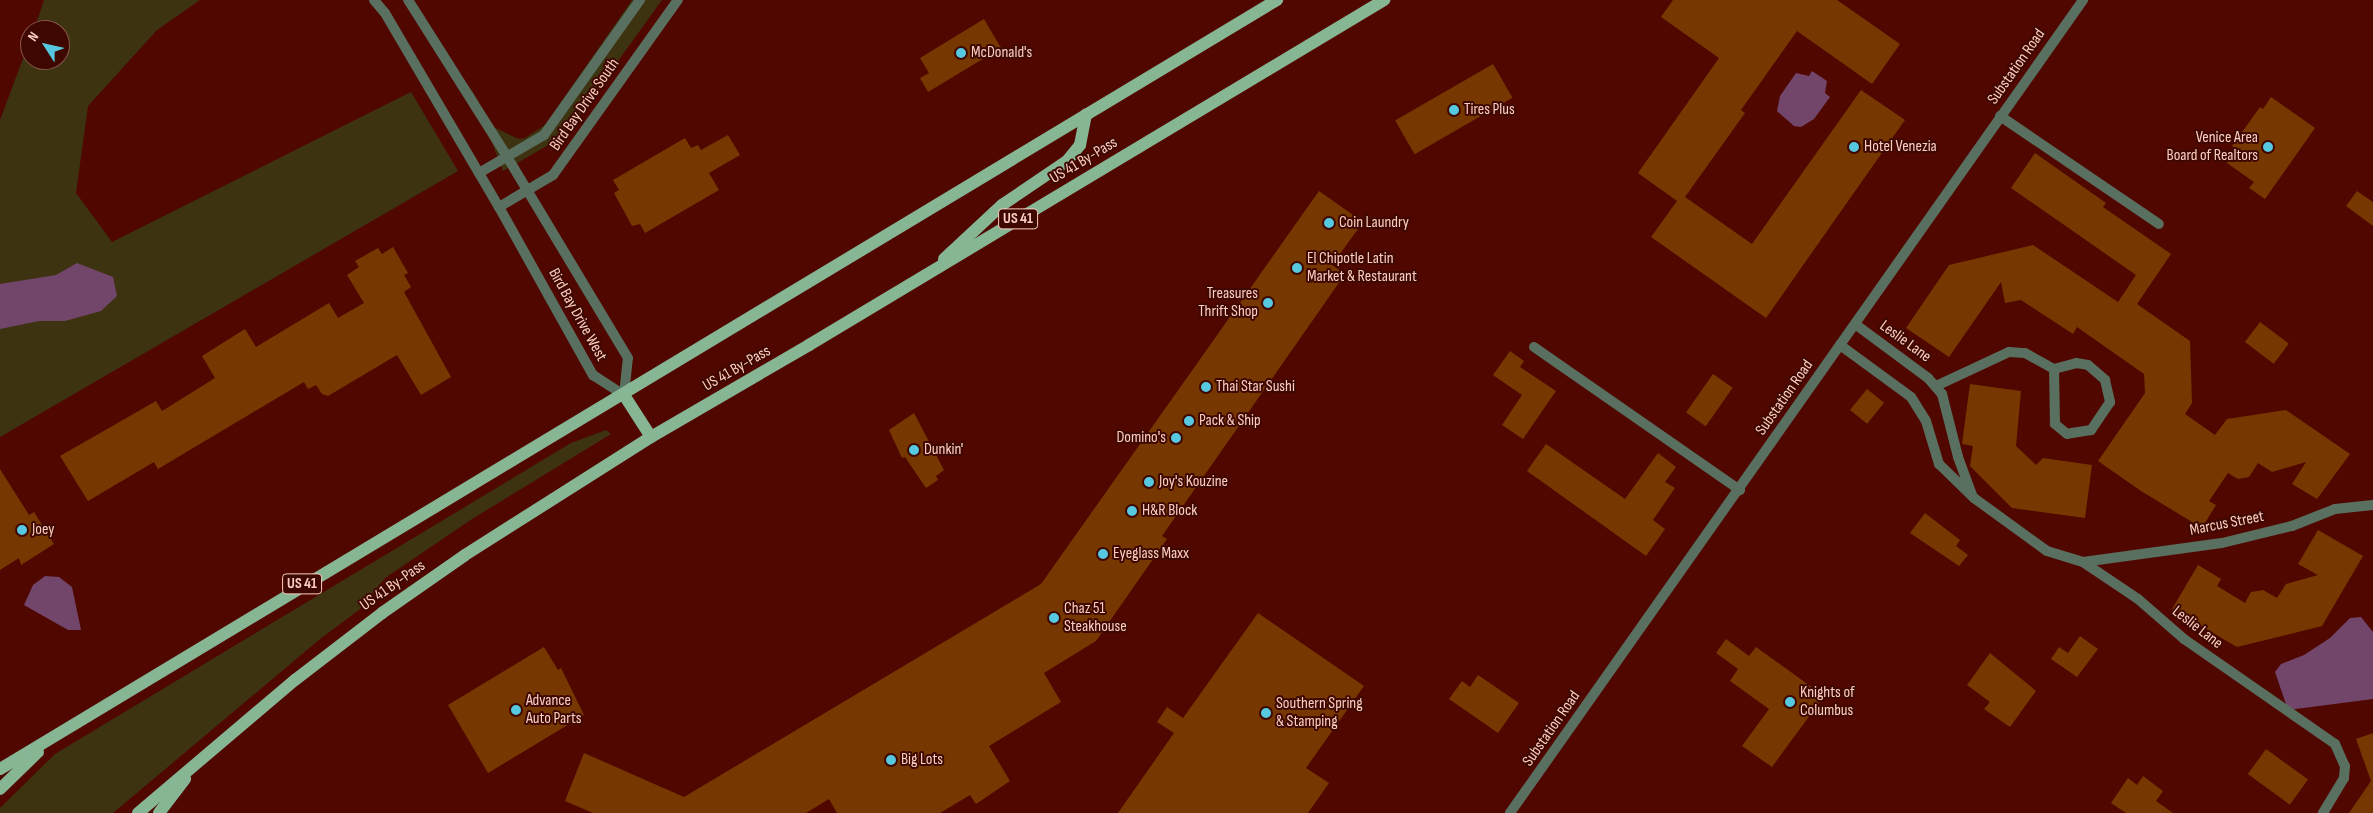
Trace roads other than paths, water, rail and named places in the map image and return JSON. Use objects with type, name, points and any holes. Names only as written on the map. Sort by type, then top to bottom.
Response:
[{"type":"main road","name":"US 41","points":[[0,769],[293,590],[624,395],[1277,0]]},
{"type":"main road","name":"US 41 By-Pass","points":[[138,813],[202,758],[382,612],[465,555],[651,437],[932,272],[1384,0]]},
{"type":"main road","points":[[932,272],[984,219],[1059,168],[1074,154],[1084,136],[1086,114]]},
{"type":"main road","points":[[624,395],[651,437]]},
{"type":"main road","points":[[0,789],[54,736]]},
{"type":"main road","points":[[159,813],[202,758]]},
{"type":"street","name":"Bird Bay Drive West","points":[[374,0],[385,14],[499,207],[593,375],[624,395],[628,358],[508,158],[408,0]]},
{"type":"street","name":"Bird Bay Drive South","points":[[479,173],[508,158],[544,134],[640,0]]},
{"type":"street","name":"Bird Bay Drive South","points":[[499,207],[553,175],[678,0]]},
{"type":"street","name":"Substation Road","points":[[1510,813],[1740,490],[2083,0]]},
{"type":"street","points":[[2000,116],[2159,224]]},
{"type":"street","name":"Leslie Lane","points":[[1855,324],[1936,386],[1948,410],[1958,457],[1974,498]]},
{"type":"street","name":"Leslie Lane","points":[[1840,345],[1911,397],[1926,421],[1939,464],[1974,498],[2047,551],[2083,562],[2138,599],[2184,640],[2335,744],[2345,766],[2344,778],[2323,813]]},
{"type":"street","points":[[1534,347],[1740,490]]},
{"type":"street","points":[[1936,386],[2009,352],[2025,354],[2054,369],[2071,363],[2088,365],[2105,380],[2110,402],[2091,430],[2067,434],[2055,424],[2054,369]]},
{"type":"street","name":"Marcus Street","points":[[2083,562],[2222,543],[2292,526],[2335,509],[2373,505]]},
{"type":"place","name":"McDonald's","points":[[961,53]]},
{"type":"place","name":"Tires Plus","points":[[1454,110]]},
{"type":"place","name":"Hotel Venezia","points":[[1854,147]]},
{"type":"place","name":"Venice Area Board of Realtors","points":[[2268,147]]},
{"type":"place","name":"Coin Laundry","points":[[1329,223]]},
{"type":"place","name":"El Chipotle Latin Market & Restaurant","points":[[1297,268]]},
{"type":"place","name":"Treasures Thrift Shop","points":[[1268,303]]},
{"type":"place","name":"Thai Star Sushi","points":[[1206,387]]},
{"type":"place","name":"Pack & Ship","points":[[1189,421]]},
{"type":"place","name":"Domino's","points":[[1176,438]]},
{"type":"place","name":"Dunkin'","points":[[914,450]]},
{"type":"place","name":"Joy's Kouzine","points":[[1149,482]]},
{"type":"place","name":"H&R Block","points":[[1132,511]]},
{"type":"place","name":"Joey","points":[[22,530]]},
{"type":"place","name":"Eyeglass Maxx","points":[[1103,554]]},
{"type":"place","name":"Chaz 51 Steakhouse","points":[[1054,618]]},
{"type":"place","name":"Knights of Columbus","points":[[1790,702]]},
{"type":"place","name":"Advance Auto Parts","points":[[516,710]]},
{"type":"place","name":"Southern Spring & Stamping","points":[[1266,713]]},
{"type":"place","name":"Big Lots","points":[[891,760]]}]
